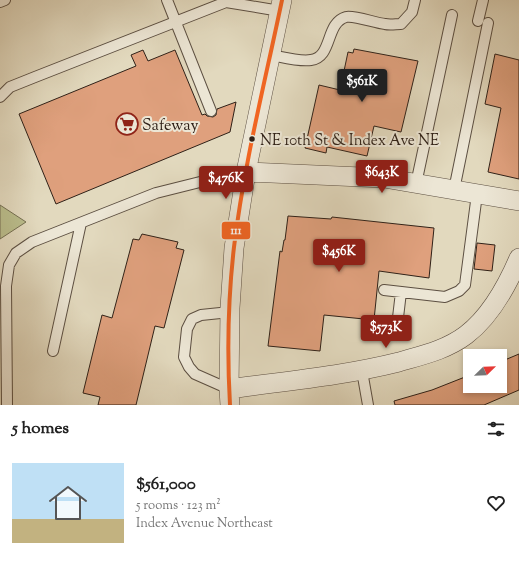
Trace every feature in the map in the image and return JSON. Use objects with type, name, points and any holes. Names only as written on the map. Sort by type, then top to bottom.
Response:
[{"type":"street","points":[[281,6],[246,172],[234,248],[230,312],[230,397],[362,372],[437,352],[466,335],[486,316],[511,277],[519,258]]},
{"type":"street","points":[[246,172],[384,178],[519,201]]},
{"type":"lane","points":[[0,2],[5,0]]},
{"type":"lane","points":[[167,0],[211,111]]},
{"type":"lane","points":[[271,55],[311,60],[319,57],[325,50],[331,31],[339,21],[347,17],[386,24],[401,24],[412,12],[415,0]]},
{"type":"lane","points":[[454,190],[483,22],[483,0]]},
{"type":"lane","points":[[0,97],[10,87],[226,2],[281,6]]},
{"type":"lane","points":[[416,184],[452,15]]},
{"type":"lane","points":[[7,405],[3,370],[6,286],[9,265],[16,253],[32,242],[156,194],[208,180],[246,172]]},
{"type":"lane","points":[[384,290],[445,297],[459,290],[465,285],[477,194]]},
{"type":"lane","points":[[53,351],[81,223]]},
{"type":"lane","points":[[397,326],[401,292]]},
{"type":"lane","points":[[230,312],[201,315],[192,319],[187,329],[184,357],[189,367],[196,374],[230,397]]},
{"type":"lane","points":[[362,372],[368,405]]},
{"type":"green space","points":[[0,205],[26,222],[0,239]]},
{"type":"building","points":[[354,49],[418,61],[401,132],[374,126],[367,156],[327,147],[326,153],[305,148],[319,85],[340,90],[348,52],[353,53]]},
{"type":"building","name":"Safeway","points":[[143,50],[148,61],[175,50],[202,115],[205,114],[213,117],[216,115],[217,109],[236,102],[230,132],[56,204],[19,114],[136,66],[131,55]]},
{"type":"building","points":[[495,54],[519,60],[519,179],[488,172],[501,108],[485,104]]},
{"type":"building","points":[[288,216],[331,219],[332,217],[434,228],[429,278],[379,271],[374,320],[324,315],[320,351],[268,346],[280,251],[282,252],[285,240]]},
{"type":"building","points":[[142,234],[178,242],[176,248],[184,250],[164,328],[155,326],[136,405],[98,405],[100,397],[83,393],[102,315],[112,318],[133,239],[139,240]]},
{"type":"building","points":[[477,243],[495,245],[492,271],[474,269]]},
{"type":"building","points":[[519,354],[519,390],[484,405],[395,405],[394,401],[432,390],[463,378],[463,393],[507,393],[507,359]]},
{"type":"transit line","name":"111","points":[[230,405],[230,286],[234,247],[243,185],[255,123],[282,0]]},
{"type":"place","name":"Safeway","points":[[127,124]]},
{"type":"place","name":"NE 10th St & Index Ave NE","points":[[252,139]]}]
